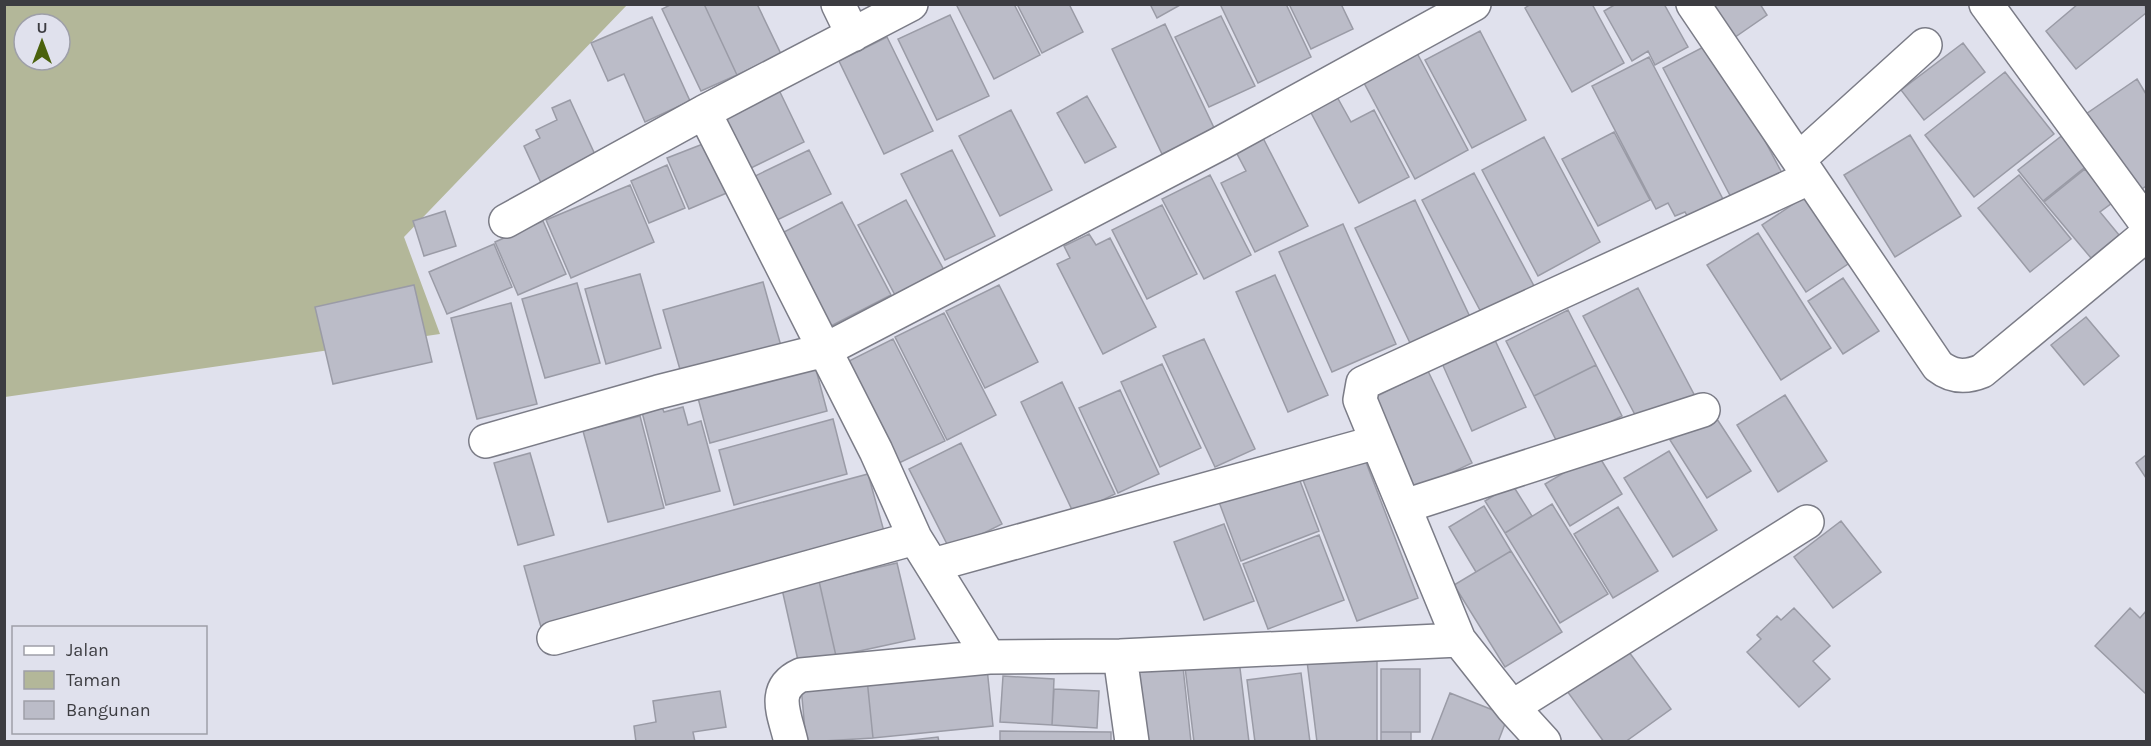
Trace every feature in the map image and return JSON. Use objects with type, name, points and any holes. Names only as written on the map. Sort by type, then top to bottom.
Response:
[{"type":"street","points":[[838,4],[853,35]]},
{"type":"street","points":[[506,221],[705,112],[911,4]]},
{"type":"street","points":[[486,441],[658,392],[825,350],[1221,143],[1474,4]]},
{"type":"street","points":[[1694,4],[1938,366],[1948,374],[1960,376],[1982,371],[2146,235]]},
{"type":"street","points":[[1986,4],[2146,223]]},
{"type":"street","points":[[1544,741],[1512,707],[1459,640],[1360,400],[1364,383],[1804,169],[1925,45]]},
{"type":"street","points":[[705,112],[825,350],[915,538],[989,657]]},
{"type":"street","points":[[1405,506],[1703,410]]},
{"type":"street","points":[[933,565],[1377,442]]},
{"type":"street","points":[[1512,707],[1807,522]]},
{"type":"street","points":[[554,638],[915,538]]},
{"type":"street","points":[[791,741],[781,700],[784,687],[801,675],[989,657],[1120,656],[1459,640]]},
{"type":"street","points":[[1120,656],[1132,741]]},
{"type":"green space","points":[[4,5],[627,5],[404,237],[440,334],[5,397]]},
{"type":"building","points":[[672,4],[704,4],[737,75],[701,91],[662,9]]},
{"type":"building","points":[[704,4],[757,4],[781,54],[737,75]]},
{"type":"building","points":[[956,4],[1014,4],[1040,55],[994,79]]},
{"type":"building","points":[[1017,4],[1069,4],[1083,32],[1042,53]]},
{"type":"building","points":[[1150,4],[1182,4],[1157,18]]},
{"type":"building","points":[[1220,4],[1286,4],[1311,57],[1258,83]]},
{"type":"building","points":[[1289,4],[1341,4],[1353,29],[1311,49]]},
{"type":"building","points":[[1531,4],[1592,4],[1624,63],[1572,92],[1525,8]]},
{"type":"building","points":[[1616,4],[1664,4],[1688,47],[1655,65],[1648,51],[1632,61],[1604,11]]},
{"type":"building","points":[[1702,4],[1760,4],[1767,15],[1728,42]]},
{"type":"building","points":[[2078,4],[2145,4],[2146,13],[2076,69],[2046,31]]},
{"type":"building","points":[[950,15],[989,96],[937,120],[898,39]]},
{"type":"building","points":[[1221,16],[1255,86],[1209,107],[1175,37]]},
{"type":"building","points":[[652,17],[690,101],[645,122],[624,74],[608,81],[591,43]]},
{"type":"building","points":[[1165,24],[1215,130],[1162,154],[1112,49]]},
{"type":"building","points":[[1480,31],[1526,120],[1472,148],[1425,60]]},
{"type":"building","points":[[887,37],[933,131],[884,154],[839,61]]},
{"type":"building","points":[[1713,42],[1783,175],[1733,201],[1663,68]]},
{"type":"building","points":[[1963,43],[1985,72],[1924,120],[1901,90]]},
{"type":"building","points":[[1417,53],[1468,150],[1415,179],[1363,81]]},
{"type":"building","points":[[1649,57],[1726,205],[1691,223],[1685,212],[1675,216],[1668,203],[1656,209],[1592,86]]},
{"type":"building","points":[[2005,72],[2054,134],[1974,197],[1925,135]]},
{"type":"building","points":[[2137,79],[2146,94],[2146,186],[2139,191],[2086,114]]},
{"type":"building","points":[[778,88],[804,142],[749,169],[723,115]]},
{"type":"building","points":[[1336,95],[1351,122],[1374,110],[1409,177],[1359,203],[1309,109]]},
{"type":"building","points":[[1087,96],[1116,147],[1085,163],[1057,113]]},
{"type":"building","points":[[570,100],[597,159],[542,185],[524,146],[540,138],[536,130],[557,120],[552,108]]},
{"type":"building","points":[[1011,110],[1052,190],[1000,216],[959,136]]},
{"type":"building","points":[[1614,132],[1650,200],[1598,226],[1562,159]]},
{"type":"building","points":[[2064,134],[2089,164],[2043,201],[2018,170]]},
{"type":"building","points":[[1910,135],[1961,216],[1895,257],[1844,175]]},
{"type":"building","points":[[1262,136],[1308,226],[1255,252],[1221,183],[1246,171],[1235,150]]},
{"type":"building","points":[[1544,137],[1600,242],[1538,276],[1482,170]]},
{"type":"building","points":[[708,142],[729,192],[689,209],[667,158]]},
{"type":"building","points":[[809,150],[831,194],[773,222],[751,178]]},
{"type":"building","points":[[952,150],[995,236],[945,260],[901,174]]},
{"type":"building","points":[[667,165],[685,208],[649,223],[631,181]]},
{"type":"building","points":[[2085,169],[2112,203],[2100,212],[2119,235],[2091,258],[2044,202]]},
{"type":"building","points":[[1474,173],[1534,286],[1482,314],[1422,200]]},
{"type":"building","points":[[1210,175],[1251,255],[1204,279],[1162,199]]},
{"type":"building","points":[[2019,175],[2071,239],[2030,272],[1978,208]]},
{"type":"building","points":[[630,185],[654,242],[571,278],[546,220]]},
{"type":"building","points":[[1807,195],[1851,262],[1806,292],[1762,225]]},
{"type":"building","points":[[906,200],[945,272],[896,297],[858,225]]},
{"type":"building","points":[[1415,200],[1470,317],[1411,345],[1355,228]]},
{"type":"building","points":[[842,202],[891,295],[831,326],[782,233]]},
{"type":"building","points":[[1162,205],[1197,274],[1147,299],[1112,230]]},
{"type":"building","points":[[445,211],[456,246],[424,256],[413,221]]},
{"type":"building","points":[[543,221],[566,274],[518,295],[495,242]]},
{"type":"building","points":[[1343,224],[1396,344],[1332,372],[1279,252]]},
{"type":"building","points":[[1758,233],[1831,348],[1781,380],[1707,265]]},
{"type":"building","points":[[1089,234],[1096,245],[1110,238],[1156,327],[1103,354],[1057,264],[1070,258],[1064,246]]},
{"type":"building","points":[[494,244],[512,287],[447,314],[429,272]]},
{"type":"building","points":[[640,274],[661,348],[606,364],[585,289]]},
{"type":"building","points":[[1275,275],[1328,395],[1288,412],[1236,292]]},
{"type":"building","points":[[1843,278],[1879,331],[1843,354],[1808,301]]},
{"type":"building","points":[[763,282],[781,346],[681,373],[663,310]]},
{"type":"building","points":[[577,283],[600,363],[545,378],[522,299]]},
{"type":"building","points":[[414,285],[432,362],[333,384],[315,307]]},
{"type":"building","points":[[999,285],[1038,362],[985,388],[946,311]]},
{"type":"building","points":[[1638,288],[1697,400],[1642,428],[1583,316]]},
{"type":"building","points":[[511,303],[537,404],[477,419],[451,318]]},
{"type":"building","points":[[1568,310],[1596,365],[1534,396],[1506,341]]},
{"type":"building","points":[[944,313],[996,415],[947,440],[895,337]]},
{"type":"building","points":[[2086,317],[2119,356],[2084,385],[2051,345]]},
{"type":"building","points":[[1494,338],[1526,407],[1472,431],[1441,361]]},
{"type":"building","points":[[893,339],[945,441],[899,463],[847,362]]},
{"type":"building","points":[[1204,339],[1255,449],[1215,467],[1163,356]]},
{"type":"building","points":[[1162,364],[1201,448],[1160,467],[1121,382]]},
{"type":"building","points":[[1596,365],[1622,416],[1560,448],[1534,396]]},
{"type":"building","points":[[815,366],[827,411],[710,443],[698,398]]},
{"type":"building","points":[[1428,371],[1472,463],[1415,490],[1371,399]]},
{"type":"building","points":[[1062,382],[1115,494],[1074,514],[1021,402]]},
{"type":"building","points":[[1120,390],[1159,474],[1118,493],[1079,408]]},
{"type":"building","points":[[1785,395],[1827,461],[1778,492],[1737,425]]},
{"type":"building","points":[[662,407],[664,412],[683,407],[688,425],[701,421],[720,491],[666,505],[642,412]]},
{"type":"building","points":[[1713,413],[1751,471],[1707,498],[1670,440]]},
{"type":"building","points":[[640,416],[664,508],[608,522],[583,431]]},
{"type":"building","points":[[833,419],[847,474],[734,505],[719,450]]},
{"type":"building","points":[[961,443],[1002,524],[950,550],[909,469]]},
{"type":"building","points":[[1669,451],[1717,530],[1673,557],[1624,478]]},
{"type":"building","points":[[530,453],[554,535],[518,545],[494,463]]},
{"type":"building","points":[[1597,453],[1622,494],[1570,526],[1545,484]]},
{"type":"building","points":[[2146,455],[2146,478],[2136,463]]},
{"type":"building","points":[[1364,457],[1418,598],[1357,621],[1303,480]]},
{"type":"building","points":[[1297,473],[1319,531],[1241,561],[1219,502]]},
{"type":"building","points":[[868,474],[885,535],[541,627],[524,566]]},
{"type":"building","points":[[1512,484],[1532,516],[1505,533],[1485,501]]},
{"type":"building","points":[[1552,504],[1608,594],[1560,623],[1505,533]]},
{"type":"building","points":[[1484,506],[1511,551],[1476,572],[1449,527]]},
{"type":"building","points":[[1618,507],[1658,571],[1613,598],[1574,534]]},
{"type":"building","points":[[1841,521],[1881,572],[1833,608],[1794,557]]},
{"type":"building","points":[[1224,524],[1254,601],[1204,620],[1174,542]]},
{"type":"building","points":[[1319,535],[1344,600],[1268,629],[1243,564]]},
{"type":"building","points":[[1511,551],[1562,632],[1505,667],[1454,585]]},
{"type":"building","points":[[897,563],[915,639],[836,656],[819,581]]},
{"type":"building","points":[[819,581],[836,656],[799,665],[782,589]]},
{"type":"building","points":[[1794,608],[1830,646],[1813,661],[1830,679],[1799,707],[1747,652],[1761,639],[1757,635],[1777,616],[1781,620]]},
{"type":"building","points":[[2130,608],[2140,618],[2146,611],[2146,694],[2095,646]]},
{"type":"building","points":[[1626,648],[1671,709],[1625,742],[1604,742],[1567,691]]},
{"type":"building","points":[[1377,654],[1377,742],[1317,742],[1307,661]]},
{"type":"building","points":[[1239,660],[1249,742],[1194,742],[1185,667]]},
{"type":"building","points":[[1183,667],[1191,742],[1142,742],[1133,673]]},
{"type":"building","points":[[987,668],[993,726],[873,738],[867,679]]},
{"type":"building","points":[[1381,669],[1420,669],[1420,732],[1381,732]]},
{"type":"building","points":[[1301,673],[1310,742],[1255,742],[1247,680]]},
{"type":"building","points":[[1003,676],[1054,679],[1052,725],[1000,722]]},
{"type":"building","points":[[867,679],[873,738],[806,742],[801,686]]},
{"type":"building","points":[[1054,689],[1099,691],[1097,728],[1052,725]]},
{"type":"building","points":[[720,691],[726,727],[693,732],[695,742],[636,742],[634,726],[656,722],[653,701]]},
{"type":"building","points":[[1450,693],[1508,716],[1498,742],[1431,742]]},
{"type":"building","points":[[1000,731],[1111,732],[1111,742],[1000,742]]},
{"type":"building","points":[[1381,732],[1411,732],[1411,742],[1381,742]]},
{"type":"building","points":[[938,737],[939,742],[893,742]]}]
